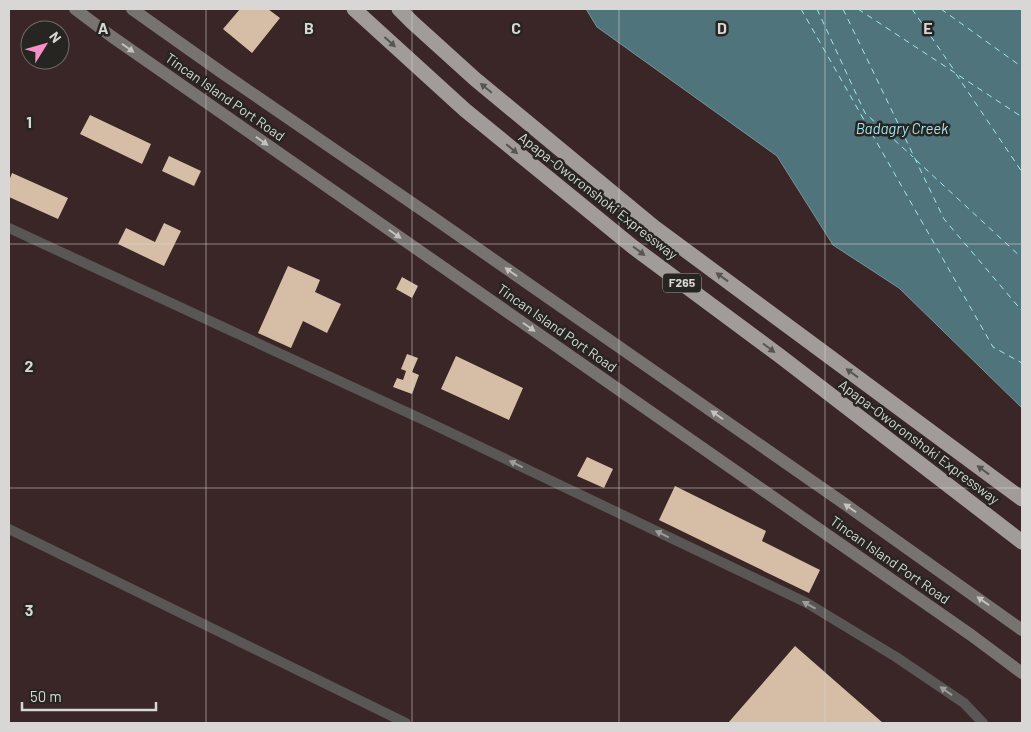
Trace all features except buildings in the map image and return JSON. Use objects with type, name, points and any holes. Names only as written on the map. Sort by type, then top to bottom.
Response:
[{"type":"highway","name":"Apapa-Oworonshoki Expressway","points":[[354,9],[465,110],[633,247],[780,356],[1022,542]]},
{"type":"highway","name":"Apapa-Oworonshoki Expressway","points":[[399,9],[475,79],[654,227],[1022,499]]},
{"type":"street","name":"Tincan Island Port Road","points":[[75,9],[111,36],[963,629],[1022,673]]},
{"type":"street","name":"Tincan Island Port Road","points":[[132,9],[802,474],[1022,630]]},
{"type":"lane","points":[[9,228],[419,418],[807,604],[912,667],[964,703],[983,723]]},
{"type":"lane","points":[[9,529],[406,723]]},
{"type":"shaded area","points":[[9,9],[650,9],[831,185],[845,253],[899,288],[1022,408],[1022,723],[9,723]]},
{"type":"water","name":"Badagry Creek","points":[[586,9],[1022,9],[1022,408],[899,288],[833,245],[777,156],[597,27]]},
{"type":"ferry route","points":[[801,9],[993,347],[1022,363]]},
{"type":"ferry route","points":[[817,9],[865,113],[913,157]]},
{"type":"ferry route","points":[[843,9],[944,219],[1022,311]]},
{"type":"ferry route","points":[[858,9],[1022,117]]},
{"type":"ferry route","points":[[912,9],[954,70]]},
{"type":"ferry route","points":[[941,9],[1022,67]]},
{"type":"ferry route","points":[[956,74],[1022,172]]},
{"type":"ferry route","points":[[916,160],[1022,258]]}]
